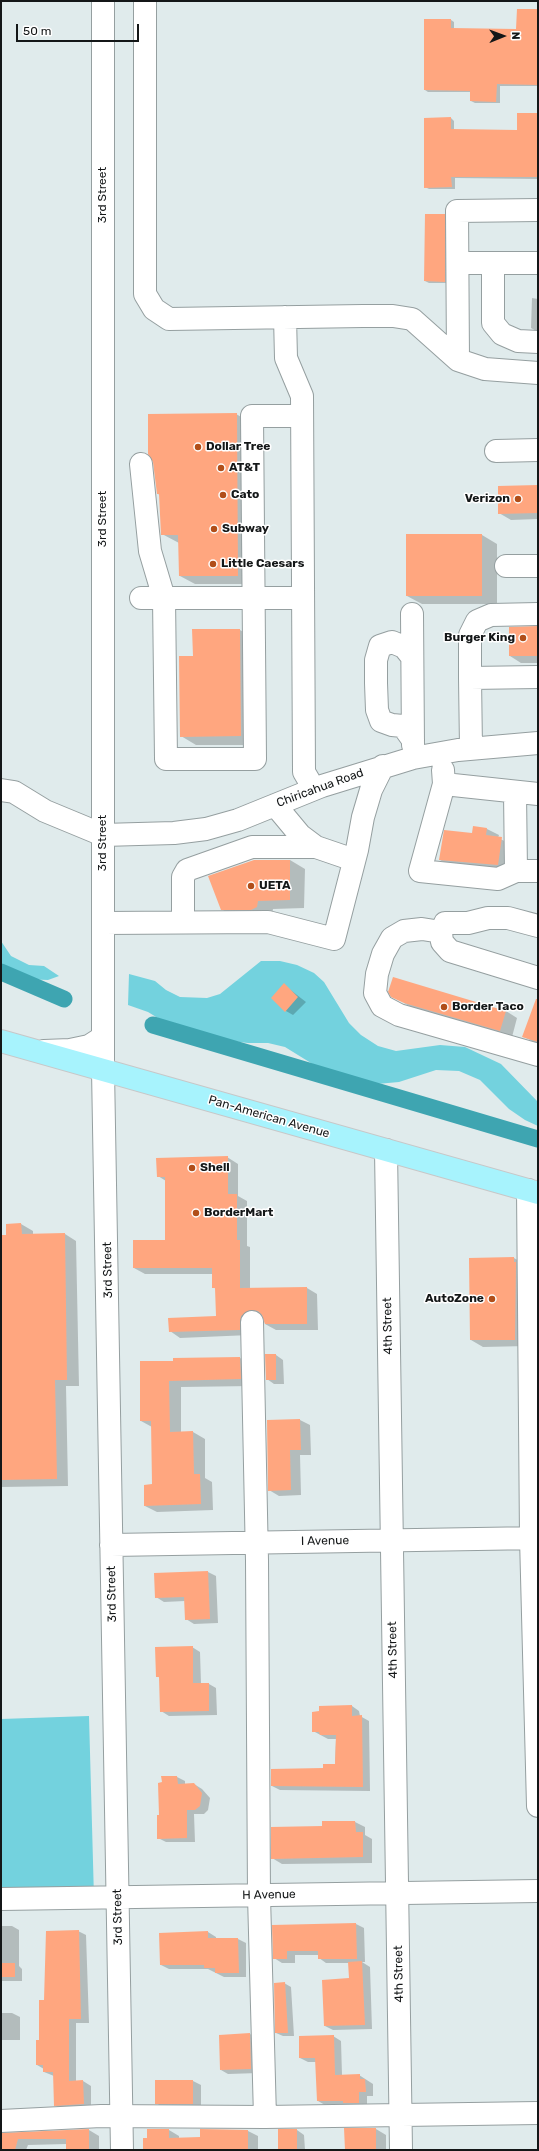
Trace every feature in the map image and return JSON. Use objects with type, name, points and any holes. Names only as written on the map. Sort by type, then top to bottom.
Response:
[{"type":"main road","name":"Pan-American Avenue","points":[[1,1041],[533,1192]]},
{"type":"street","name":"3rd Street","points":[[103,1],[103,1070],[122,2150]]},
{"type":"street","points":[[145,1],[145,294],[154,309],[169,320],[393,316],[412,319],[458,360],[485,369],[514,373],[538,373]]},
{"type":"street","points":[[458,360],[457,211],[538,210]]},
{"type":"street","points":[[458,263],[538,264]]},
{"type":"street","points":[[493,263],[493,323],[502,334],[518,341],[538,342]]},
{"type":"street","points":[[285,317],[286,358],[302,396],[304,772],[314,789]]},
{"type":"street","points":[[141,464],[150,551],[164,598],[166,759],[255,759],[252,416],[302,416]]},
{"type":"street","points":[[496,452],[538,450]]},
{"type":"street","points":[[506,566],[538,566]]},
{"type":"street","points":[[141,598],[304,598]]},
{"type":"street","points":[[412,614],[413,749]]},
{"type":"street","points":[[471,748],[470,635],[478,620],[491,615],[538,614]]},
{"type":"street","points":[[412,657],[404,647],[392,642],[380,646],[376,660],[376,683],[377,710],[381,721],[392,725],[403,726],[413,749]]},
{"type":"street","points":[[470,678],[538,677]]},
{"type":"street","name":"Chiricahua Road","points":[[103,834],[174,833],[206,830],[238,820],[314,789],[382,766],[413,749],[441,753],[471,748],[538,743]]},
{"type":"street","points":[[441,753],[444,784],[420,871],[498,879],[516,871],[538,871]]},
{"type":"street","points":[[103,923],[268,922],[334,939],[369,797],[382,766]]},
{"type":"street","points":[[444,784],[515,793],[538,794]]},
{"type":"street","points":[[1,790],[14,792],[45,811],[103,834]]},
{"type":"street","points":[[515,793],[516,871]]},
{"type":"street","points":[[275,805],[300,835],[316,847],[354,860]]},
{"type":"street","points":[[183,922],[183,877],[187,870],[252,847],[316,847]]},
{"type":"street","points":[[538,926],[508,918],[488,918],[468,923],[446,923],[441,932],[442,942],[450,951],[538,978]]},
{"type":"street","points":[[441,932],[422,929],[404,931],[392,938],[383,954],[377,974],[375,993],[382,1006],[400,1014],[538,1055]]},
{"type":"street","points":[[36,1051],[70,1050],[89,1046],[103,1037]]},
{"type":"street","name":"4th Street","points":[[386,1150],[401,2150]]},
{"type":"street","points":[[533,1192],[538,1806]]},
{"type":"street","points":[[252,1322],[257,1542],[259,1896],[265,2117]]},
{"type":"street","name":"I Avenue","points":[[111,1545],[535,1538]]},
{"type":"street","name":"H Avenue","points":[[1,1899],[538,1891]]},
{"type":"street","points":[[1,2121],[121,2116],[265,2117],[538,2113]]},
{"type":"shaded area","points":[[1,941],[11,956],[29,965],[44,966],[59,976],[48,980],[25,979],[1,968]]},
{"type":"shaded area","points":[[261,961],[280,961],[297,965],[314,973],[324,982],[349,1023],[361,1035],[378,1046],[396,1051],[440,1045],[465,1047],[501,1064],[538,1102],[538,1126],[525,1120],[509,1109],[480,1080],[459,1071],[436,1070],[399,1082],[377,1084],[359,1081],[338,1076],[319,1068],[285,1047],[268,1043],[248,1043],[206,1038],[171,1026],[148,1012],[128,1005],[129,974],[155,981],[166,990],[180,997],[207,998],[220,994]]},
{"type":"shaded area","points":[[89,1716],[94,1898],[1,1899],[1,1719]]},
{"type":"building","points":[[517,9],[538,9],[538,85],[497,84],[496,102],[470,101],[470,91],[424,90],[424,19],[451,19],[451,28],[516,29]]},
{"type":"building","points":[[517,113],[538,113],[538,177],[451,177],[452,187],[424,188],[424,118],[451,117],[451,129],[517,130]]},
{"type":"building","points":[[425,214],[445,214],[445,282],[424,281]]},
{"type":"building","points":[[237,413],[238,576],[179,576],[178,535],[161,535],[159,494],[157,494],[153,462],[148,454],[148,414]]},
{"type":"building","name":"Verizon","points":[[538,485],[538,513],[498,514],[498,486]]},
{"type":"building","points":[[406,534],[482,534],[482,596],[406,596]]},
{"type":"building","name":"Burger King","points":[[538,626],[538,656],[509,656],[509,627]]},
{"type":"building","points":[[192,629],[240,629],[241,736],[180,737],[179,656],[193,656]]},
{"type":"building","points":[[473,826],[487,828],[486,835],[502,837],[498,865],[439,860],[444,830],[472,833]]},
{"type":"building","name":"UETA","points":[[254,860],[290,860],[290,900],[258,901],[257,907],[251,910],[221,910],[208,876]]},
{"type":"building","points":[[393,977],[506,1011],[500,1031],[404,1003],[391,997],[388,992]]},
{"type":"building","points":[[284,983],[298,997],[285,1012],[271,998]]},
{"type":"building","points":[[536,999],[538,999],[538,1042],[522,1037]]},
{"type":"building","points":[[228,1156],[228,1194],[237,1194],[237,1240],[240,1240],[240,1288],[307,1287],[307,1324],[265,1324],[262,1315],[258,1311],[251,1310],[241,1316],[240,1330],[169,1332],[168,1318],[216,1316],[215,1288],[212,1288],[212,1268],[133,1268],[133,1240],[165,1240],[165,1177],[157,1177],[156,1158]]},
{"type":"building","points":[[21,1223],[22,1234],[65,1233],[67,1380],[55,1380],[57,1479],[1,1480],[1,1235],[6,1235],[6,1224]]},
{"type":"building","name":"AutoZone","points":[[514,1257],[514,1262],[516,1262],[515,1340],[470,1340],[469,1258]]},
{"type":"building","points":[[265,1354],[276,1354],[276,1380],[266,1380]]},
{"type":"building","points":[[240,1357],[241,1379],[169,1381],[170,1432],[193,1431],[194,1474],[200,1474],[201,1504],[144,1506],[144,1485],[152,1484],[151,1421],[140,1421],[140,1361],[173,1361],[173,1358]]},
{"type":"building","points":[[300,1419],[301,1450],[290,1450],[291,1490],[268,1491],[267,1420]]},
{"type":"building","points":[[208,1571],[210,1619],[185,1620],[184,1597],[155,1598],[154,1573]]},
{"type":"building","points":[[193,1646],[193,1683],[209,1683],[209,1711],[160,1712],[159,1677],[156,1677],[155,1647]]},
{"type":"building","points":[[352,1705],[352,1716],[362,1715],[363,1787],[271,1786],[271,1769],[323,1768],[323,1764],[335,1764],[336,1735],[320,1735],[319,1732],[312,1732],[312,1712],[319,1711],[319,1706]]},
{"type":"building","points":[[161,1776],[177,1776],[178,1784],[194,1783],[202,1793],[200,1806],[195,1810],[187,1810],[187,1838],[157,1839],[157,1815],[159,1815],[158,1783],[162,1782]]},
{"type":"building","points":[[322,1821],[355,1821],[356,1832],[363,1832],[363,1857],[271,1859],[271,1827],[322,1826]]},
{"type":"building","points":[[356,1923],[357,1959],[318,1959],[318,1951],[287,1951],[287,1959],[273,1959],[272,1925]]},
{"type":"building","points":[[79,1930],[81,2019],[69,2019],[69,2081],[83,2080],[84,2104],[54,2106],[53,2072],[43,2072],[43,2065],[36,2065],[36,2040],[39,2040],[39,2000],[44,2000],[46,1931]]},
{"type":"building","points":[[208,1931],[208,1938],[238,1938],[239,1973],[215,1973],[215,1968],[204,1968],[204,1965],[160,1965],[159,1933]]},
{"type":"building","points":[[362,1961],[365,2025],[324,2026],[322,1980],[349,1978],[348,1962]]},
{"type":"building","points":[[1,1963],[15,1963],[15,1977],[1,1977]]},
{"type":"building","points":[[285,1982],[288,2033],[275,2033],[274,1983]]},
{"type":"building","points":[[250,2033],[251,2069],[220,2070],[219,2035]]},
{"type":"building","points":[[334,2035],[335,2075],[360,2074],[360,2079],[365,2079],[366,2092],[359,2092],[359,2103],[343,2103],[343,2101],[317,2101],[315,2058],[299,2058],[299,2036]]},
{"type":"building","points":[[155,2080],[193,2080],[193,2104],[155,2104]]},
{"type":"building","points":[[344,2128],[376,2128],[376,2149],[345,2150]]},
{"type":"building","points":[[89,2129],[89,2150],[66,2150],[66,2139],[18,2139],[15,2150],[1,2150],[1,2133]]},
{"type":"building","points":[[147,2129],[169,2129],[169,2138],[200,2137],[200,2129],[248,2130],[248,2150],[143,2150],[143,2138],[147,2138]]},
{"type":"building","points":[[278,2129],[297,2129],[297,2150],[278,2150]]},
{"type":"waterway","points":[[1,972],[64,999]]},
{"type":"waterway","points":[[153,1025],[538,1139]]},
{"type":"place","name":"Dollar Tree","points":[[198,447]]},
{"type":"place","name":"AT&T","points":[[221,468]]},
{"type":"place","name":"Cato","points":[[223,495]]},
{"type":"place","name":"Verizon","points":[[518,499]]},
{"type":"place","name":"Subway","points":[[214,529]]},
{"type":"place","name":"Little Caesars","points":[[213,564]]},
{"type":"place","name":"Burger King","points":[[523,638]]},
{"type":"place","name":"UETA","points":[[251,886]]},
{"type":"place","name":"Border Taco","points":[[444,1007]]},
{"type":"place","name":"Shell","points":[[192,1168]]},
{"type":"place","name":"BorderMart","points":[[196,1213]]},
{"type":"place","name":"AutoZone","points":[[492,1299]]}]
